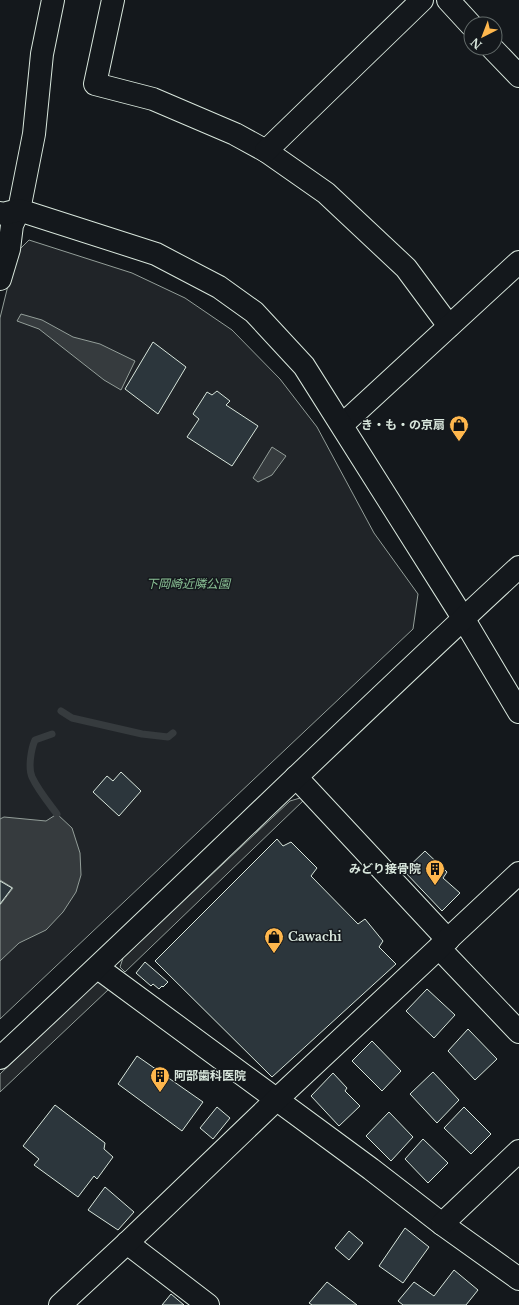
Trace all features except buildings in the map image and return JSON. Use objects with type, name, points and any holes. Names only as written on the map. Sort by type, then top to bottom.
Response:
[{"type":"street","points":[[0,279],[9,249],[12,225],[7,212],[34,134],[42,54],[52,0]]},
{"type":"street","points":[[112,0],[95,84],[153,99],[235,134],[266,151],[326,193],[406,268],[449,326]]},
{"type":"street","points":[[266,151],[422,0]]},
{"type":"street","points":[[448,0],[463,16]]},
{"type":"street","points":[[500,56],[519,76]]},
{"type":"street","points":[[7,212],[156,254],[219,286],[254,312],[304,366],[463,618],[519,712]]},
{"type":"street","points":[[342,425],[519,262]]},
{"type":"street","points":[[0,1058],[98,968],[296,777],[463,618],[519,567]]},
{"type":"street","points":[[296,777],[444,944],[519,1032]]},
{"type":"street","points":[[60,1305],[276,1100],[519,873]]},
{"type":"street","points":[[98,968],[442,1224],[519,1279]]},
{"type":"street","points":[[442,1224],[519,1151]]},
{"type":"street","points":[[127,1243],[208,1305]]},
{"type":"green space","name":"下岡崎近隣公園","points":[[29,240],[132,273],[185,298],[232,330],[280,379],[317,427],[374,533],[418,594],[413,629],[0,1019],[0,318],[16,253]]},
{"type":"shaded area","points":[[21,314],[42,320],[73,337],[100,344],[135,361],[121,390],[104,380],[39,329],[17,321]]},
{"type":"shaded area","points":[[272,447],[286,456],[272,475],[258,482],[253,478]]},
{"type":"shaded area","points":[[300,798],[304,800],[125,972],[120,967],[123,958],[290,801]]},
{"type":"shaded area","points":[[57,814],[72,828],[80,853],[81,875],[76,892],[63,912],[46,930],[19,943],[0,961],[0,905],[13,888],[0,880],[0,819],[4,817],[46,821]]},
{"type":"shaded area","points":[[99,982],[109,989],[0,1092],[0,1074],[93,985]]},
{"type":"waterway","points":[[61,711],[72,718],[142,734],[168,737],[173,733]]},
{"type":"waterway","points":[[52,734],[35,740],[31,753],[30,769],[37,787],[57,814]]},
{"type":"place","name":"き・も・の京扇","points":[[459,442]]},
{"type":"place","name":"みどり接骨院","points":[[435,886]]},
{"type":"place","name":"Cawachi","points":[[274,954]]},
{"type":"place","name":"阿部歯科医院","points":[[160,1093]]}]
